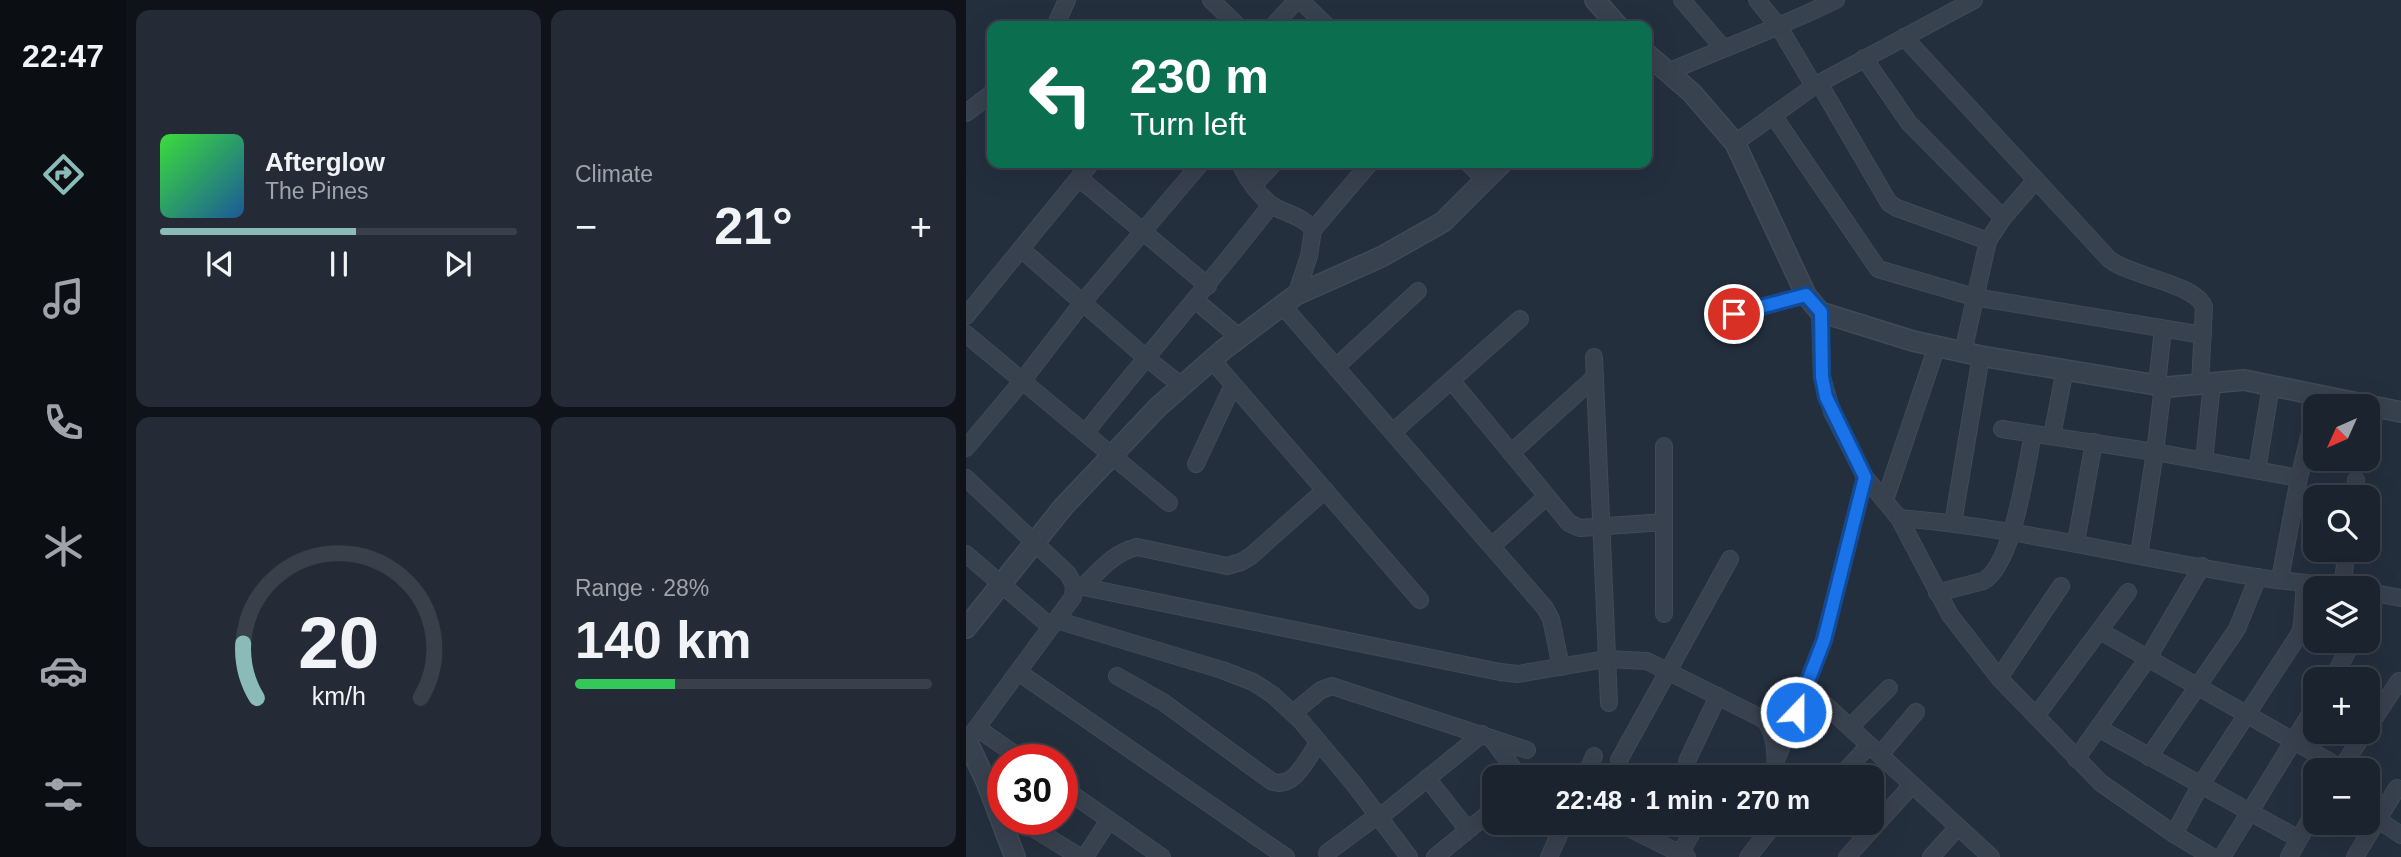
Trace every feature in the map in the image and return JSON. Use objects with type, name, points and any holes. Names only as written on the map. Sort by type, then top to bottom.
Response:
[{"type":"street","points":[[1057,21],[1066,0]]},
{"type":"street","points":[[1211,0],[1233,21]]},
{"type":"street","points":[[1278,21],[1298,0],[1321,21]]},
{"type":"street","points":[[1682,0],[1723,48]]},
{"type":"street","points":[[1757,0],[1779,27],[1889,203],[1988,241]]},
{"type":"street","points":[[1668,72],[1779,27],[1836,0]]},
{"type":"street","points":[[1735,143],[1816,84],[1974,0]]},
{"type":"street","points":[[1602,2],[1615,21]]},
{"type":"street","points":[[1904,37],[2035,181],[2116,264],[2198,296],[2204,307],[2204,461]]},
{"type":"street","points":[[1652,58],[1692,93],[1735,143],[1806,295],[1821,312],[1913,341],[1972,354],[2160,386],[2244,380],[2271,386],[2303,399]]},
{"type":"street","points":[[1864,58],[1909,123],[2003,218]]},
{"type":"street","points":[[966,113],[987,97]]},
{"type":"street","points":[[1773,115],[1878,269],[1974,297],[2203,335]]},
{"type":"street","points":[[966,316],[1087,168]]},
{"type":"street","points":[[966,447],[1023,380],[1083,302],[1197,168]]},
{"type":"street","points":[[1243,168],[1271,205],[1301,219],[1313,230]]},
{"type":"street","points":[[1254,185],[1269,168]]},
{"type":"street","points":[[1289,300],[1309,256],[1313,230],[1366,168]]},
{"type":"street","points":[[1473,168],[1485,180]]},
{"type":"street","points":[[966,628],[1064,506],[1113,454],[1212,360],[1289,300],[1381,257],[1443,222],[1497,168]]},
{"type":"street","points":[[1079,178],[1208,286]]},
{"type":"street","points":[[1953,523],[1972,354],[1974,297],[1988,241],[2003,218],[2035,181]]},
{"type":"street","points":[[1086,432],[1145,357],[1208,286],[1271,205]]},
{"type":"street","points":[[1021,249],[1182,386]]},
{"type":"street","points":[[1336,367],[1418,291]]},
{"type":"street","points":[[1195,300],[1239,337]]},
{"type":"street","points":[[1289,300],[1336,367],[1545,608],[1551,619],[1561,667]]},
{"type":"street","points":[[1821,312],[1822,377],[1826,397],[1865,477],[1899,518],[1950,615],[1999,678],[2101,783],[2212,857]]},
{"type":"street","points":[[1393,432],[1520,319]]},
{"type":"street","points":[[2139,555],[2155,452],[2163,329]]},
{"type":"street","points":[[966,334],[1169,503]]},
{"type":"street","points":[[1885,500],[1937,346]]},
{"type":"street","points":[[1594,357],[1609,703]]},
{"type":"street","points":[[1212,360],[1419,600]]},
{"type":"street","points":[[2052,436],[2065,369]]},
{"type":"street","points":[[1511,453],[1595,377]]},
{"type":"street","points":[[1451,380],[1569,523],[1580,527],[1664,522]]},
{"type":"street","points":[[1196,464],[1233,385]]},
{"type":"street","points":[[2258,470],[2271,386]]},
{"type":"street","points":[[2380,410],[2401,412]]},
{"type":"street","points":[[2002,429],[2155,452],[2299,478]]},
{"type":"street","points":[[1937,593],[1989,578],[1999,566],[2012,532],[2033,434]]},
{"type":"street","points":[[2076,542],[2094,442]]},
{"type":"street","points":[[1664,446],[1664,614]]},
{"type":"street","points":[[2280,579],[2303,462]]},
{"type":"street","points":[[1777,765],[1824,640],[1865,477]]},
{"type":"street","points":[[969,487],[1034,542],[1078,586],[1500,673],[1518,674],[1606,659],[1647,661],[1763,719],[1769,725],[1773,736],[1775,765]]},
{"type":"street","points":[[970,746],[1078,586],[1110,559],[1124,550],[1137,547],[1227,566],[1241,562],[1325,490]]},
{"type":"street","points":[[1492,545],[1546,497]]},
{"type":"street","points":[[1899,518],[1953,523],[2076,542],[2258,577],[2303,583]]},
{"type":"street","points":[[966,554],[1054,624],[1243,678],[1273,695],[1319,742],[1409,857]]},
{"type":"street","points":[[1619,760],[1730,559]]},
{"type":"street","points":[[2076,759],[2148,658],[2202,566]]},
{"type":"street","points":[[2149,757],[2237,629],[2258,577]]},
{"type":"street","points":[[1999,678],[2061,586]]},
{"type":"street","points":[[2036,716],[2128,592]]},
{"type":"street","points":[[2380,596],[2401,598]]},
{"type":"street","points":[[2174,834],[2200,786],[2300,633],[2303,610]]},
{"type":"street","points":[[2100,631],[2199,685],[2322,758]]},
{"type":"street","points":[[1018,672],[1286,857]]},
{"type":"street","points":[[1117,676],[1163,702],[1271,781],[1279,784],[1294,777],[1319,742]]},
{"type":"street","points":[[2380,710],[2399,681]]},
{"type":"street","points":[[1293,713],[1321,690],[1332,686],[1527,750]]},
{"type":"street","points":[[1806,687],[1991,857]]},
{"type":"street","points":[[1850,727],[1889,688]]},
{"type":"street","points":[[1688,761],[1718,696]]},
{"type":"street","points":[[1856,765],[1916,712]]},
{"type":"street","points":[[2221,857],[2303,726]]},
{"type":"street","points":[[2098,728],[2299,839]]},
{"type":"street","points":[[1487,736],[1511,765]]},
{"type":"street","points":[[1327,853],[1487,736]]},
{"type":"street","points":[[970,746],[987,750]]},
{"type":"street","points":[[970,746],[987,782]]},
{"type":"street","points":[[1590,765],[1594,756]]},
{"type":"street","points":[[1427,778],[1468,830]]},
{"type":"street","points":[[1847,857],[1912,785]]},
{"type":"street","points":[[2380,808],[2398,788]]},
{"type":"street","points":[[1078,798],[1162,857]]},
{"type":"street","points":[[1434,857],[1482,819]]},
{"type":"street","points":[[1045,835],[1082,857],[1109,820]]},
{"type":"street","points":[[2380,821],[2401,835]]},
{"type":"street","points":[[1931,857],[1958,827]]},
{"type":"street","points":[[2289,857],[2303,832]]},
{"type":"street","points":[[1008,835],[1015,857]]},
{"type":"street","points":[[1549,857],[1559,835]]},
{"type":"street","points":[[1645,835],[1682,856],[1692,835]]},
{"type":"street","points":[[1748,857],[1766,835]]},
{"type":"street","points":[[2355,857],[2365,835]]},
{"type":"lane","points":[[1710,320],[1806,295]]},
{"type":"route","points":[[1734,314],[1806,295],[1821,312],[1822,377],[1826,397],[1865,477],[1824,640],[1796,712]]}]
